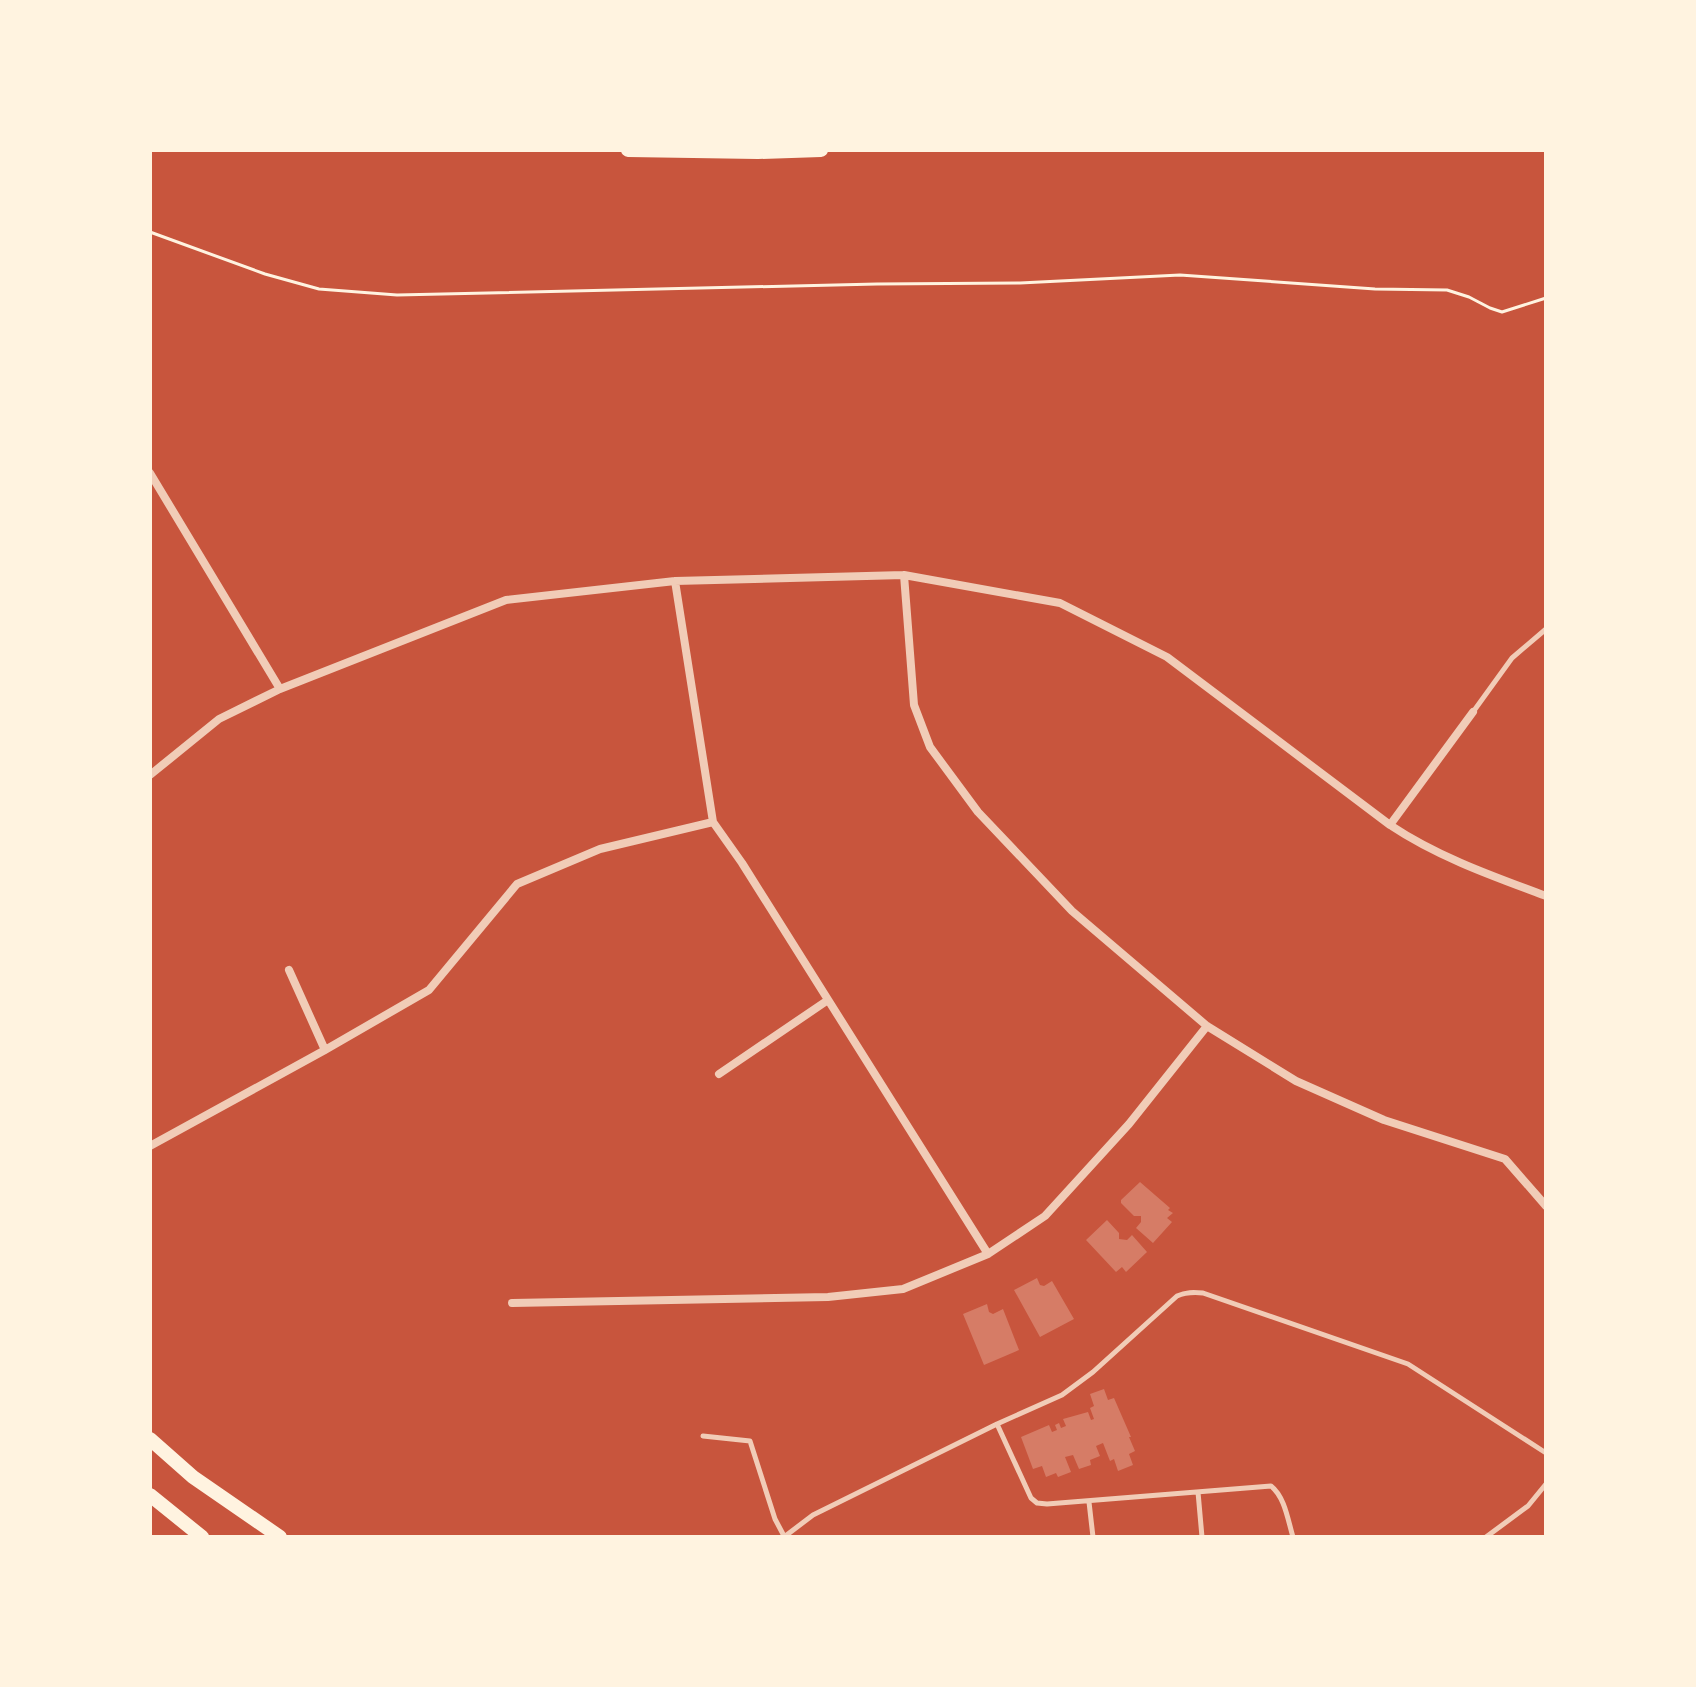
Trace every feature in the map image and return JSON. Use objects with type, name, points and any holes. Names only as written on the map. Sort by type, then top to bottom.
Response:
[{"type":"main road","points":[[628,150],[821,150]]},
{"type":"main road","points":[[150,1439],[193,1477],[280,1537]]},
{"type":"main road","points":[[150,1495],[202,1537]]},
{"type":"street","points":[[150,473],[280,689]]},
{"type":"street","points":[[150,775],[219,719],[280,689],[506,600],[675,581],[904,575],[1060,603],[1167,657],[1419,844],[1546,896]]},
{"type":"street","points":[[904,575],[914,705],[930,747],[978,812],[1072,911],[1207,1026],[1296,1081],[1384,1120],[1505,1159],[1546,1206]]},
{"type":"street","points":[[675,581],[713,822],[742,863],[988,1254]]},
{"type":"street","points":[[1390,825],[1473,712]]},
{"type":"street","points":[[150,1146],[429,990],[517,884],[600,849],[713,822]]},
{"type":"street","points":[[289,970],[325,1050]]},
{"type":"street","points":[[719,1074],[828,1000]]},
{"type":"street","points":[[512,1303],[828,1297],[903,1289],[988,1254],[1045,1216],[1129,1124],[1207,1026]]},
{"type":"lane","points":[[1473,712],[1512,658],[1546,629]]},
{"type":"lane","points":[[703,1436],[750,1441],[775,1519],[784,1537],[813,1515],[1062,1395],[1093,1372],[1177,1296],[1194,1292],[1408,1364],[1546,1453]]},
{"type":"lane","points":[[997,1424],[1031,1498],[1037,1503],[1089,1502],[1271,1486],[1281,1499],[1293,1537]]},
{"type":"lane","points":[[1486,1537],[1528,1506],[1546,1484]]},
{"type":"lane","points":[[1198,1492],[1202,1537]]},
{"type":"lane","points":[[1089,1502],[1093,1537]]},
{"type":"path","points":[[150,232],[265,274],[319,289],[397,295],[1020,283],[1180,275],[1375,289],[1447,290],[1502,312],[1546,298]]},
{"type":"building","points":[[1140,1182],[1173,1213],[1167,1218],[1172,1222],[1153,1243],[1136,1228],[1141,1216],[1134,1216],[1121,1203]]},
{"type":"building","points":[[1107,1220],[1119,1233],[1119,1239],[1127,1240],[1132,1235],[1147,1252],[1126,1272],[1122,1267],[1116,1272],[1086,1240]]},
{"type":"building","points":[[1037,1278],[1044,1286],[1052,1281],[1074,1319],[1040,1337],[1014,1290]]},
{"type":"building","points":[[987,1304],[989,1312],[993,1314],[1003,1309],[1019,1350],[984,1365],[963,1314]]},
{"type":"building","points":[[1104,1389],[1108,1400],[1114,1398],[1131,1437],[1135,1451],[1129,1454],[1133,1465],[1118,1471],[1103,1443],[1096,1446],[1100,1456],[1090,1460],[1091,1465],[1079,1469],[1073,1455],[1065,1457],[1071,1472],[1058,1477],[1056,1473],[1046,1477],[1042,1466],[1033,1469],[1021,1437],[1049,1425],[1052,1432],[1057,1430],[1055,1425],[1059,1423],[1061,1428],[1066,1426],[1063,1419],[1088,1412],[1091,1420],[1094,1419],[1090,1394]]}]
